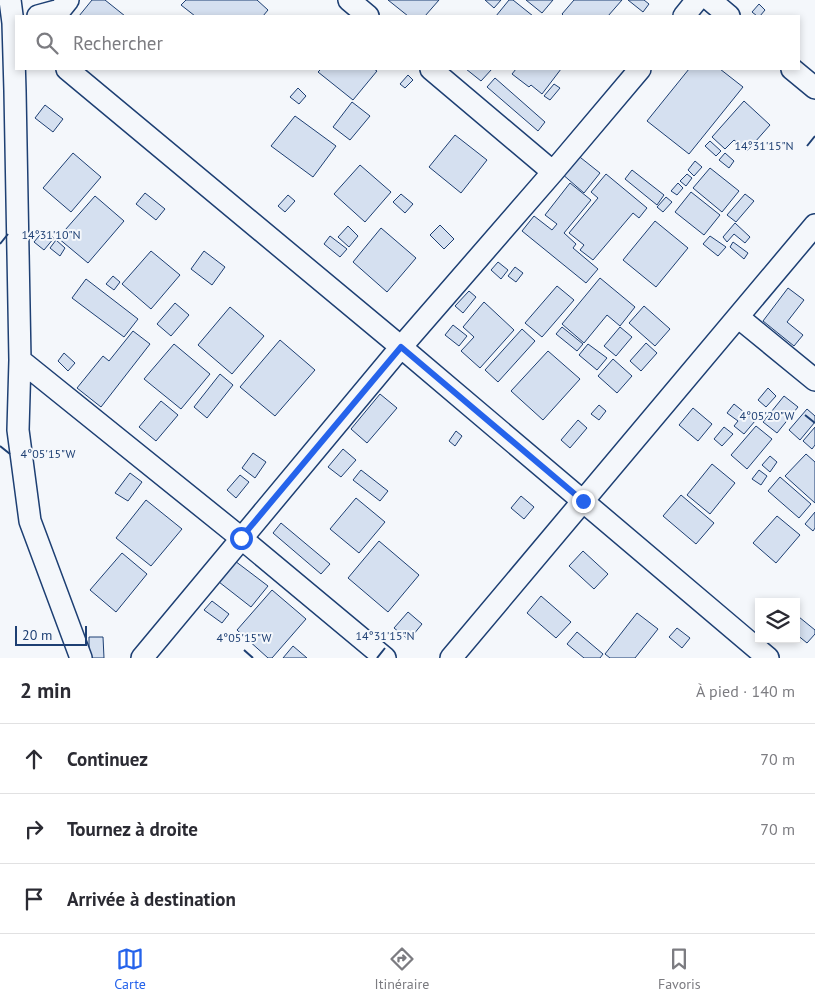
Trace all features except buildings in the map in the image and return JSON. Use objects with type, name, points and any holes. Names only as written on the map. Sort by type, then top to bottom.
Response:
[{"type":"street","points":[[10,0],[15,24]]},
{"type":"street","points":[[42,15],[60,10],[68,0]]},
{"type":"street","points":[[349,0],[367,15]]},
{"type":"street","points":[[685,15],[697,0]]},
{"type":"street","points":[[710,0],[728,15]]},
{"type":"street","points":[[16,70],[20,360],[18,430],[30,521],[81,658]]},
{"type":"street","points":[[68,70],[401,347],[768,658]]},
{"type":"street","points":[[431,70],[553,172]]},
{"type":"street","points":[[142,658],[401,347],[639,70]]},
{"type":"street","points":[[793,70],[815,88]]},
{"type":"street","points":[[451,658],[815,225]]},
{"type":"street","points":[[738,316],[815,380]]},
{"type":"street","points":[[20,360],[241,538],[385,658]]},
{"type":"route","points":[[241,538],[401,347],[583,501]]}]
